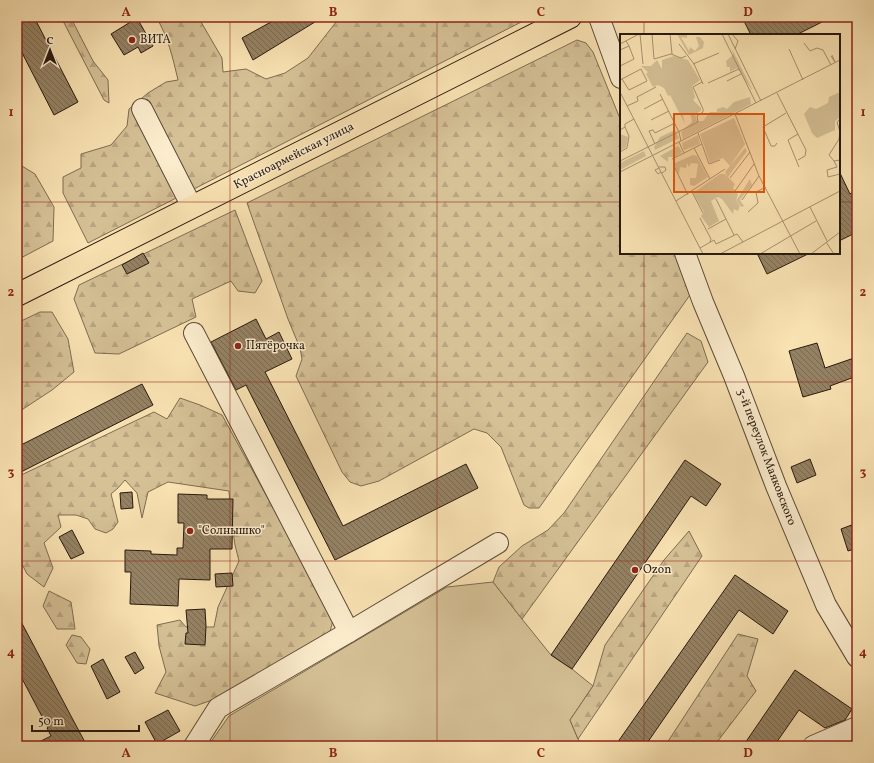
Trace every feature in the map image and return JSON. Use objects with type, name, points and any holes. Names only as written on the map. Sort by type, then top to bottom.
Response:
[{"type":"main road","name":"Красноармейская улица","points":[[17,295],[570,17]]},
{"type":"street","points":[[598,17],[620,75]]},
{"type":"street","points":[[142,109],[192,207]]},
{"type":"street","name":"3-й переулок Маяковского","points":[[685,254],[776,486],[820,591],[826,605],[857,657]]},
{"type":"street","points":[[194,334],[349,632]]},
{"type":"street","points":[[194,746],[218,708],[498,543]]},
{"type":"street","points":[[814,746],[857,727]]},
{"type":"green space","points":[[61,17],[77,17],[73,22],[93,61],[108,80],[109,103],[104,100]]},
{"type":"green space","points":[[156,17],[202,17],[201,22],[222,58],[223,72],[246,69],[266,79],[285,73],[308,58],[340,17],[531,17],[88,243],[63,193],[63,177],[81,168],[81,154],[111,145],[127,126],[129,109],[148,93],[166,82],[178,80],[167,40]]},
{"type":"green space","points":[[577,40],[586,43],[593,52],[620,119],[620,254],[674,254],[690,295],[539,508],[529,508],[524,505],[501,447],[487,433],[474,429],[379,481],[361,486],[350,482],[342,472],[296,376],[302,359],[300,348],[288,319],[247,203]]},
{"type":"green space","points":[[17,163],[35,174],[54,207],[53,241],[17,260]]},
{"type":"green space","points":[[235,210],[262,281],[255,293],[238,291],[231,281],[192,299],[196,317],[119,354],[95,353],[74,299],[79,285]]},
{"type":"green space","points":[[40,312],[52,312],[68,339],[74,372],[52,390],[17,413],[17,323]]},
{"type":"green space","points":[[687,333],[701,341],[708,362],[522,619],[493,582],[499,567],[522,546],[548,530],[564,513]]},
{"type":"green space","points":[[180,398],[222,415],[315,584],[333,620],[329,636],[218,698],[195,706],[155,693],[166,672],[159,646],[157,625],[180,620],[186,627],[214,627],[218,607],[239,561],[231,519],[229,491],[168,482],[148,492],[142,518],[137,493],[125,480],[111,494],[118,522],[113,529],[106,533],[95,529],[88,519],[76,515],[58,515],[61,527],[44,543],[53,568],[44,587],[27,574],[17,554],[17,477],[154,412],[167,419]]},
{"type":"green space","points":[[689,531],[702,556],[578,739],[570,720],[593,686],[605,645],[664,560]]},
{"type":"green space","points":[[493,582],[551,655],[572,669],[593,686],[570,720],[578,739],[583,746],[208,746],[229,716],[447,587]]},
{"type":"green space","points":[[49,591],[71,602],[75,629],[57,629],[43,606]]},
{"type":"green space","points":[[738,634],[758,639],[747,676],[756,691],[714,746],[665,746]]},
{"type":"green space","points":[[72,635],[81,637],[90,649],[86,664],[77,663],[66,645]]},
{"type":"building","points":[[17,17],[34,17],[78,102],[54,115],[17,43]]},
{"type":"building","points":[[280,17],[323,17],[253,60],[242,38]]},
{"type":"building","points":[[742,17],[832,17],[798,34],[750,34]]},
{"type":"building","name":"ВИТА","points":[[137,18],[153,46],[141,53],[138,47],[124,55],[111,34]]},
{"type":"building","points":[[840,173],[850,194],[857,190],[857,232],[840,240]]},
{"type":"building","points":[[143,253],[149,263],[127,274],[122,265]]},
{"type":"building","points":[[757,254],[808,254],[767,274]]},
{"type":"building","points":[[256,319],[266,339],[279,332],[292,359],[265,372],[343,526],[466,464],[478,488],[335,560],[246,385],[236,390],[211,342]]},
{"type":"building","points":[[817,343],[825,368],[857,357],[857,376],[830,386],[831,389],[803,397],[789,351]]},
{"type":"building","points":[[142,384],[153,405],[17,474],[17,447]]},
{"type":"building","points":[[810,459],[816,475],[797,483],[791,467]]},
{"type":"building","points":[[685,460],[721,484],[706,506],[691,496],[572,669],[551,655]]},
{"type":"building","points":[[132,492],[133,508],[121,509],[120,493]]},
{"type":"building","points":[[178,494],[207,495],[207,499],[233,499],[232,549],[210,549],[210,580],[179,579],[178,606],[130,604],[131,572],[125,572],[125,550],[151,551],[151,554],[177,555],[177,548],[183,548],[184,523],[178,523]]},
{"type":"building","points":[[857,523],[857,548],[848,551],[841,529]]},
{"type":"building","points":[[72,530],[84,553],[71,559],[59,537]]},
{"type":"building","points":[[232,573],[233,586],[216,587],[215,574]]},
{"type":"building","points":[[735,575],[788,611],[773,634],[739,610],[645,746],[615,746]]},
{"type":"building","points":[[205,609],[205,645],[185,644],[186,633],[188,633],[186,610]]},
{"type":"building","points":[[17,614],[87,746],[31,746],[51,736],[17,669]]},
{"type":"building","points":[[135,652],[144,668],[135,674],[125,657]]},
{"type":"building","points":[[103,659],[120,692],[107,699],[91,666]]},
{"type":"building","points":[[795,670],[852,709],[845,720],[825,728],[799,710],[774,746],[743,746]]},
{"type":"building","points":[[168,710],[180,731],[157,744],[145,722]]},
{"type":"place","name":"ВИТА","points":[[132,40]]},
{"type":"place","name":"Пятёрочка","points":[[238,346]]},
{"type":"place","name":"\"Солнышко\"","points":[[190,531]]},
{"type":"place","name":"Ozon","points":[[635,570]]}]
